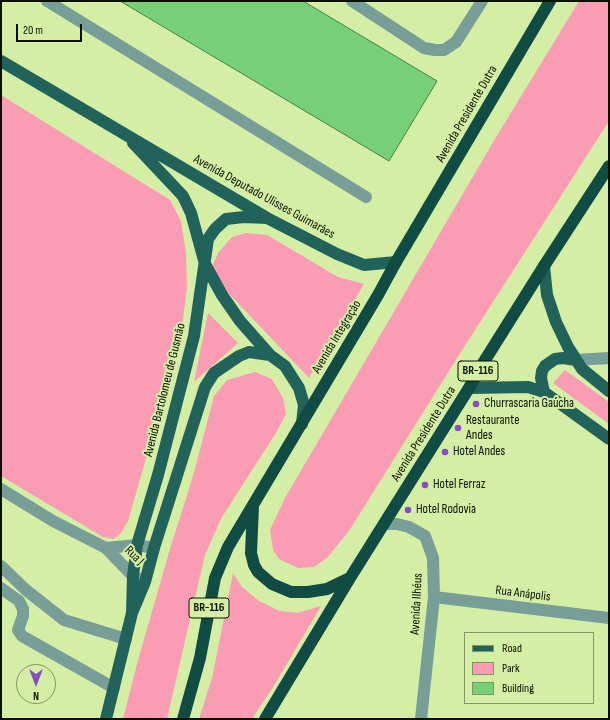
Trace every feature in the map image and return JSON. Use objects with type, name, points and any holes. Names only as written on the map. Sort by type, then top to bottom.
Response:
[{"type":"highway","name":"Avenida Presidente Dutra","points":[[396,262],[550,1]]},
{"type":"highway","name":"Avenida Presidente Dutra","points":[[266,719],[350,578],[480,368],[609,166]]},
{"type":"highway","name":"Avenida Integração","points":[[302,424],[396,262]]},
{"type":"highway","name":"BR-116","points":[[183,719],[200,658],[215,578],[228,547],[302,424]]},
{"type":"highway","points":[[253,505],[251,553],[254,565],[258,572],[272,584],[291,592],[308,592],[327,589],[350,578]]},
{"type":"main road","name":"Avenida Deputado Ulisses Guimarães","points":[[1,61],[267,218],[337,254],[364,265],[396,262]]},
{"type":"main road","name":"Avenida Deputado Ulisses Guimarães","points":[[125,134],[183,196],[191,213],[205,264]]},
{"type":"main road","name":"Avenida Bartolomeu de Gusmão","points":[[132,613],[133,576],[137,545],[158,475],[194,336],[208,239],[215,229],[226,220],[244,217],[267,218]]},
{"type":"main road","points":[[205,264],[222,295],[240,321],[270,355],[285,366],[300,388],[304,405],[302,424]]},
{"type":"main road","points":[[544,266],[547,295],[556,322],[582,369],[609,391]]},
{"type":"main road","name":"Avenida Bartolomeu de Gusmão","points":[[106,719],[132,613],[145,582],[154,548],[205,387],[214,373],[239,356],[249,352],[270,355]]},
{"type":"main road","points":[[544,392],[541,378],[542,371],[545,366],[555,360],[563,358],[576,360]]},
{"type":"main road","points":[[469,388],[528,387],[544,392],[609,439]]},
{"type":"street","points":[[47,1],[366,197]]},
{"type":"street","points":[[352,1],[424,48],[435,50],[444,50],[456,42],[477,3]]},
{"type":"street","points":[[576,360],[609,358]]},
{"type":"street","points":[[1,489],[53,521],[106,548]]},
{"type":"street","name":"Avenida Ilhéus","points":[[384,524],[397,524],[409,527],[425,536],[433,558],[434,597],[421,719]]},
{"type":"street","name":"Rua J","points":[[106,548],[137,545],[154,548]]},
{"type":"street","name":"Rua J","points":[[106,548],[133,576],[145,582]]},
{"type":"street","points":[[1,566],[26,590],[64,620],[126,639]]},
{"type":"street","points":[[1,588],[19,601],[23,609],[23,616],[18,630],[22,636],[114,688]]},
{"type":"street","name":"Rua Anápolis","points":[[434,597],[609,618]]},
{"type":"green space","points":[[579,1],[609,1],[609,121],[459,355],[349,531],[328,557],[314,567],[298,568],[279,559],[273,550],[270,530],[285,498],[492,144]]},
{"type":"green space","points":[[1,95],[170,200],[181,221],[186,253],[187,288],[180,341],[128,521],[120,534],[113,539],[103,537],[1,476]]},
{"type":"green space","points":[[246,233],[267,235],[338,277],[364,284],[309,378],[219,283],[213,265],[218,253],[232,237]]},
{"type":"green space","points":[[208,313],[238,343],[194,382]]},
{"type":"green space","points":[[565,370],[609,402],[609,424],[553,383]]},
{"type":"green space","points":[[255,372],[272,379],[283,398],[286,414],[276,433],[222,517],[205,555],[167,719],[123,719],[170,549],[194,473],[214,396],[227,380]]},
{"type":"green space","points":[[233,573],[242,587],[259,601],[280,611],[297,613],[321,606],[275,684],[252,719],[199,719],[212,678]]},
{"type":"building","points":[[120,1],[303,1],[437,81],[389,161]]},
{"type":"place","name":"Churrascaria Gaúcha","points":[[476,404]]},
{"type":"place","name":"Restaurante Andes","points":[[458,428]]},
{"type":"place","name":"Hotel Andes","points":[[445,452]]},
{"type":"place","name":"Hotel Ferraz","points":[[425,485]]},
{"type":"place","name":"Hotel Rodovia","points":[[408,510]]}]
